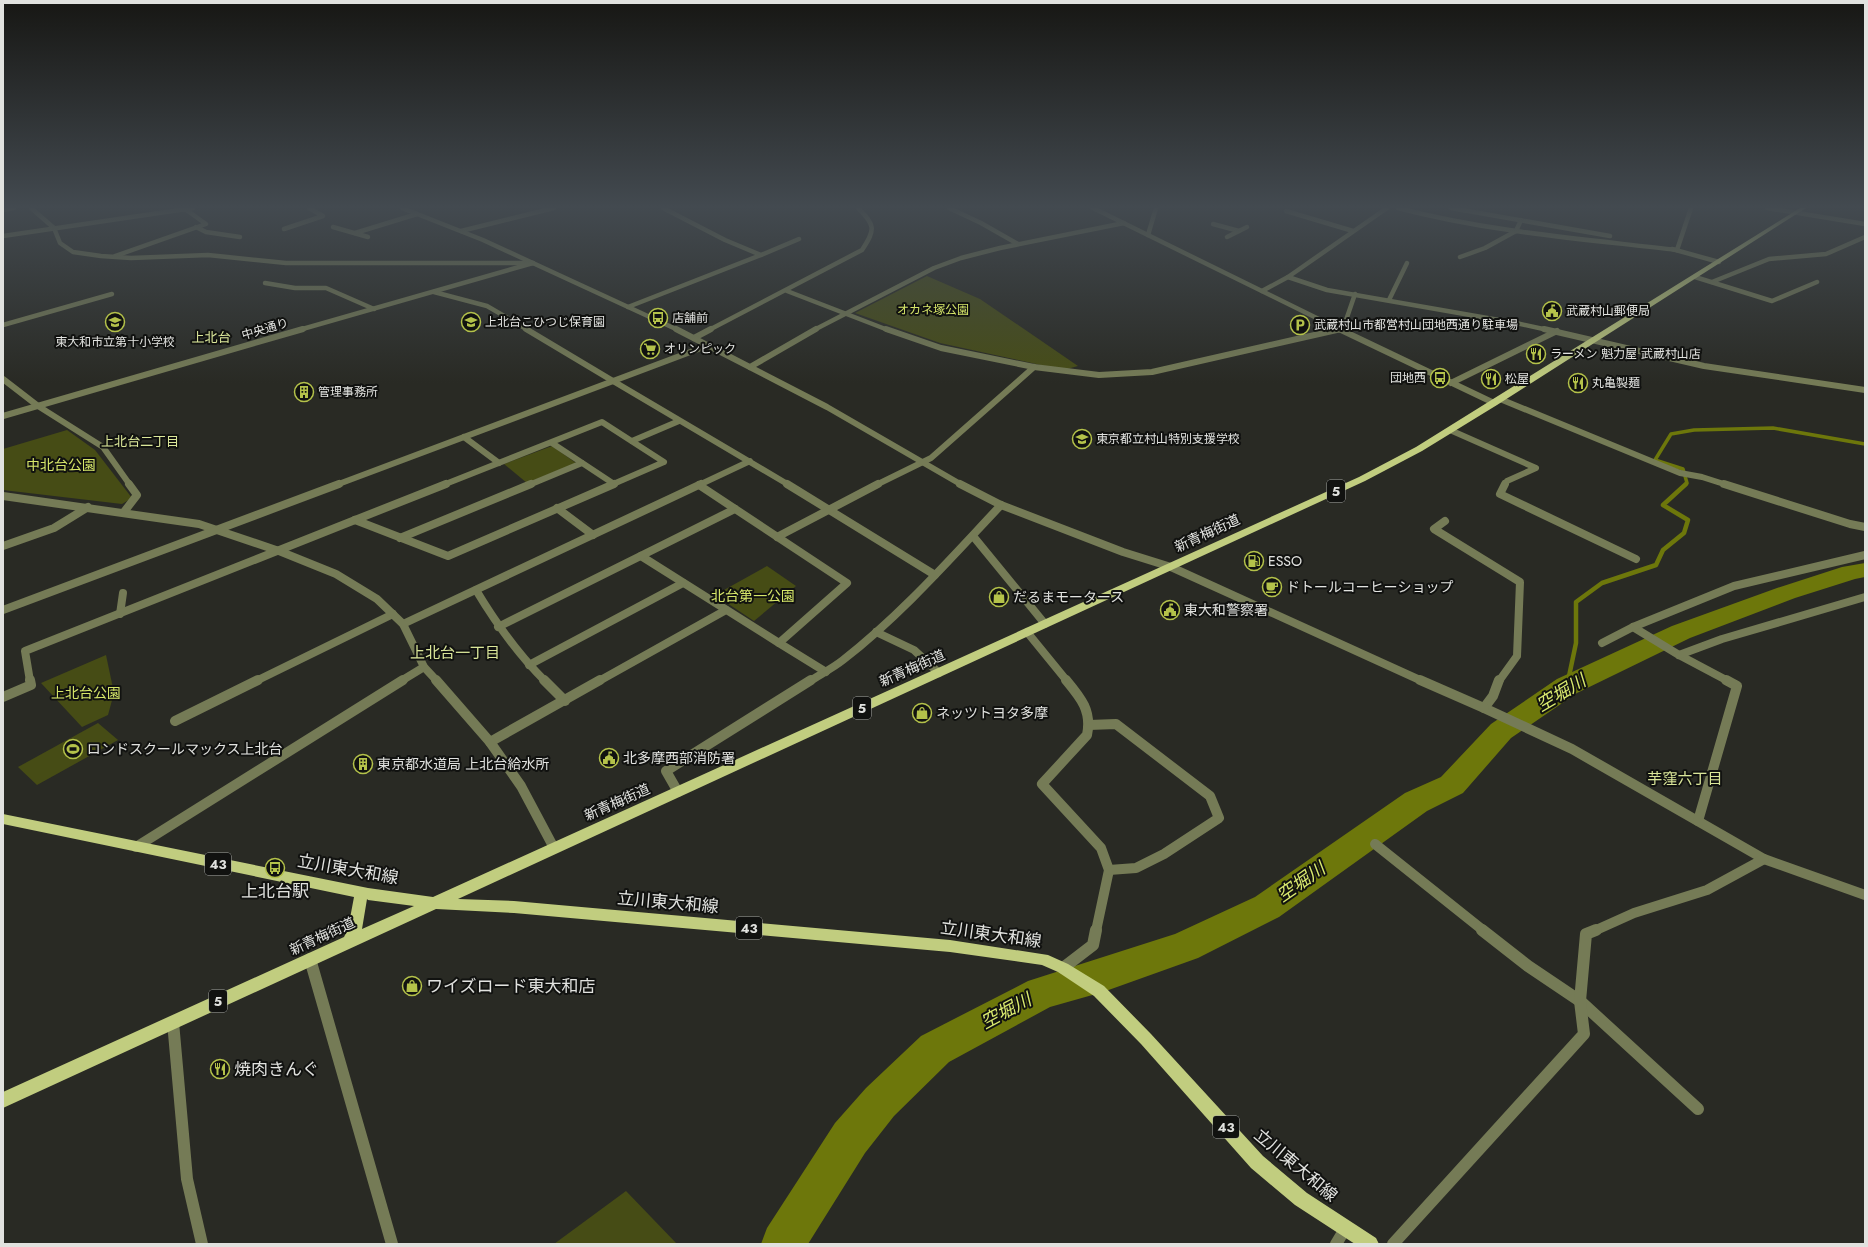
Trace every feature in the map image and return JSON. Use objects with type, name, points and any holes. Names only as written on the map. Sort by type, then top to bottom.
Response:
[{"type":"main road","name":"新青梅街道","points":[[3,1100],[1362,479],[1450,430],[1712,266]]},
{"type":"main road","name":"立川東大和線","points":[[3,819],[360,893],[434,903],[514,907],[950,946],[1043,959],[1062,968],[1099,991],[1146,1039],[1257,1162],[1301,1199],[1370,1244]]},
{"type":"main road","points":[[348,942],[355,929],[360,893]]},
{"type":"street","name":"中央通り","points":[[3,416],[522,266]]},
{"type":"street","points":[[540,266],[709,345],[854,422],[970,490],[1001,505],[1108,547],[1171,567],[1398,671],[1500,715],[1572,749],[1764,859],[1865,895]]},
{"type":"street","points":[[628,307],[733,266]]},
{"type":"street","points":[[694,338],[832,266]]},
{"type":"street","points":[[750,367],[770,357],[786,345],[939,266]]},
{"type":"street","points":[[1212,266],[1451,383],[1680,473],[1850,524],[1865,527]]},
{"type":"street","points":[[1262,291],[1288,277],[1303,266]]},
{"type":"street","points":[[1389,300],[1405,266]]},
{"type":"street","points":[[1712,282],[1751,266]]},
{"type":"street","points":[[1288,277],[1327,290],[1557,331],[1704,366],[1865,390]]},
{"type":"street","points":[[1695,277],[1772,301],[1817,282]]},
{"type":"street","points":[[265,283],[295,288],[326,288],[374,308]]},
{"type":"street","points":[[787,291],[941,348],[1034,368],[1099,376],[1140,374],[1178,368],[1340,330],[1344,326],[1355,294]]},
{"type":"street","points":[[433,292],[487,306],[679,421],[750,461],[935,575]]},
{"type":"street","points":[[3,325],[112,294]]},
{"type":"street","points":[[1451,383],[1557,331]]},
{"type":"street","points":[[3,610],[709,345]]},
{"type":"street","points":[[777,537],[828,509],[931,458],[1034,368]]},
{"type":"street","points":[[3,380],[38,406],[103,447],[137,495],[124,512]]},
{"type":"street","points":[[632,441],[679,421]]},
{"type":"street","points":[[3,697],[31,685],[25,651],[279,551],[355,520],[602,422],[664,462],[448,556],[355,520]]},
{"type":"street","points":[[1450,430],[1536,468],[1507,481],[1500,494],[1636,559]]},
{"type":"street","points":[[464,437],[499,463]]},
{"type":"street","points":[[552,442],[614,484]]},
{"type":"street","points":[[403,624],[750,461]]},
{"type":"street","points":[[400,538],[582,463]]},
{"type":"street","points":[[699,485],[847,583],[779,643]]},
{"type":"street","points":[[3,496],[124,512],[199,524],[279,551],[336,574],[377,599],[403,624],[424,667],[490,742],[521,786],[554,848]]},
{"type":"street","points":[[678,792],[666,771],[842,661],[876,632],[935,575],[1001,505]]},
{"type":"street","points":[[3,546],[54,528],[88,507]]},
{"type":"street","points":[[557,508],[594,535]]},
{"type":"street","points":[[498,627],[736,509]]},
{"type":"street","points":[[1445,521],[1434,529],[1520,582],[1517,656],[1501,676],[1493,696],[1484,708]]},
{"type":"street","points":[[973,536],[1045,624]]},
{"type":"street","points":[[1602,643],[1633,627],[1734,586],[1865,555]]},
{"type":"street","points":[[641,556],[826,672]]},
{"type":"street","points":[[529,665],[683,583]]},
{"type":"street","points":[[476,590],[498,627],[529,665],[565,701]]},
{"type":"street","points":[[120,614],[123,593]]},
{"type":"street","points":[[1679,655],[1722,639],[1865,597]]},
{"type":"street","points":[[490,742],[726,610]]},
{"type":"street","points":[[175,721],[393,614]]},
{"type":"street","points":[[1633,627],[1679,655],[1737,686],[1698,821]]},
{"type":"street","points":[[876,632],[914,650],[939,673]]},
{"type":"street","points":[[1027,632],[1084,702],[1089,725],[1087,735],[1042,784],[1101,848],[1109,870],[1093,945],[1062,968]]},
{"type":"street","points":[[136,847],[424,667]]},
{"type":"street","points":[[1089,725],[1116,724],[1210,796],[1219,818],[1164,854],[1136,868],[1109,870]]},
{"type":"street","points":[[1375,844],[1528,966],[1580,1001],[1698,1109]]},
{"type":"street","points":[[1393,1244],[1584,1034],[1580,1001],[1586,934],[1634,913],[1707,890],[1764,859]]},
{"type":"street","points":[[310,959],[392,1244]]},
{"type":"street","points":[[173,1022],[186,1179],[202,1244]]},
{"type":"street","points":[[1336,1244],[1345,1229]]},
{"type":"green space","name":"オカネ塚公園","points":[[927,276],[980,299],[1078,366],[1067,369],[1050,367],[940,343],[855,313]]},
{"type":"green space","name":"中北台公園","points":[[67,430],[95,450],[132,498],[122,504],[3,490],[3,449]]},
{"type":"green space","points":[[552,446],[576,463],[527,483],[504,464]]},
{"type":"green space","name":"北台第一公園","points":[[767,566],[796,586],[754,621],[715,595]]},
{"type":"green space","name":"上北台公園","points":[[106,655],[114,693],[108,715],[82,727],[41,683]]},
{"type":"green space","points":[[98,723],[118,740],[37,785],[18,767]]},
{"type":"green space","points":[[626,1191],[677,1244],[554,1244]]},
{"type":"waterway","points":[[1686,484],[1683,469],[1655,460],[1671,434],[1694,430],[1773,428],[1865,444]]},
{"type":"waterway","points":[[1568,681],[1576,643],[1576,602],[1602,583],[1656,565],[1663,550],[1684,533],[1688,520],[1663,505],[1686,484]]},
{"type":"waterway","name":"空堀川","points":[[783,1244],[850,1138],[880,1102],[935,1049],[1041,993],[1103,975],[1185,947],[1267,907],[1416,802],[1452,785],[1501,731],[1567,686],[1681,632],[1786,593],[1851,572],[1865,570]]},
{"type":"waterway","name":"空堀川","points":[[1567,686],[1568,680]]},
{"type":"place","name":"武蔵村山郵便局","points":[[1552,311]]},
{"type":"place","name":"店舗前","points":[[658,318]]},
{"type":"place","name":"東大和市立第十小学校","points":[[115,322]]},
{"type":"place","name":"上北台こひつじ保育園","points":[[471,322]]},
{"type":"place","name":"武蔵村山市都営村山団地西通り駐車場","points":[[1300,325]]},
{"type":"place","name":"オリンピック","points":[[650,349]]},
{"type":"place","name":"ラーメン 魁力屋 武蔵村山店","points":[[1536,354]]},
{"type":"place","name":"団地西","points":[[1440,378]]},
{"type":"place","name":"松屋","points":[[1491,379]]},
{"type":"place","name":"丸亀製麺","points":[[1578,383]]},
{"type":"place","name":"管理事務所","points":[[304,392]]},
{"type":"place","name":"東京都立村山特別支援学校","points":[[1082,439]]},
{"type":"place","name":"ESSO","points":[[1254,561]]},
{"type":"place","name":"ドトールコーヒーショップ","points":[[1272,587]]},
{"type":"place","name":"だるまモータース","points":[[999,597]]},
{"type":"place","name":"東大和警察署","points":[[1170,610]]},
{"type":"place","name":"ネッツトヨタ多摩","points":[[922,713]]},
{"type":"place","name":"ロンドスクールマックス上北台","points":[[73,749]]},
{"type":"place","name":"北多摩西部消防署","points":[[609,758]]},
{"type":"place","name":"東京都水道局 上北台給水所","points":[[363,764]]},
{"type":"place","name":"上北台駅","points":[[275,868]]},
{"type":"place","name":"ワイズロード東大和店","points":[[412,986]]},
{"type":"place","name":"焼肉きんぐ","points":[[220,1069]]},
{"type":"district","name":"上北台","points":[[211,337]]},
{"type":"district","name":"上北台二丁目","points":[[140,441]]},
{"type":"district","name":"上北台一丁目","points":[[455,653]]},
{"type":"district","name":"芋窪六丁目","points":[[1685,779]]}]
